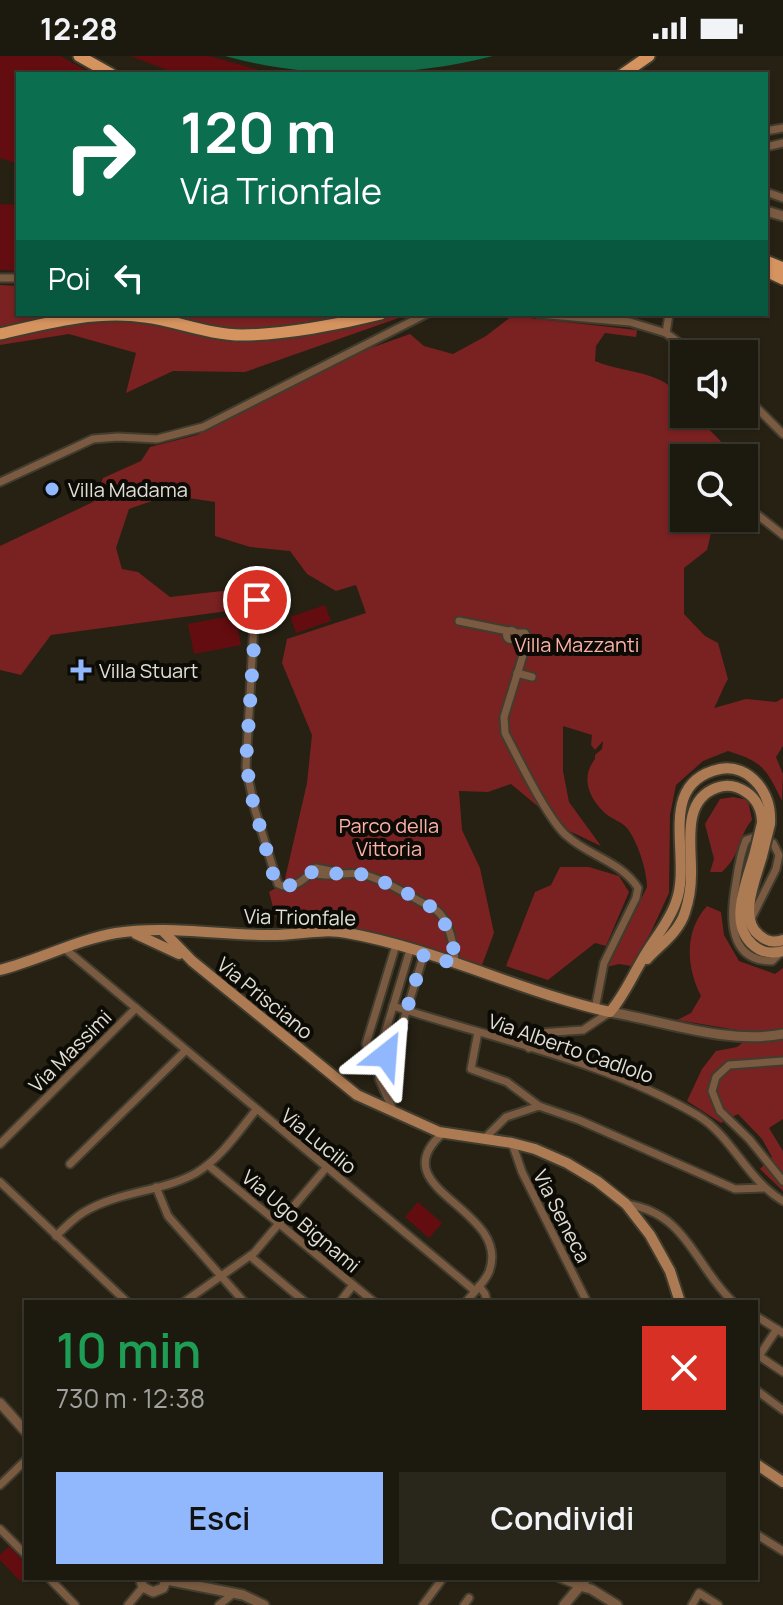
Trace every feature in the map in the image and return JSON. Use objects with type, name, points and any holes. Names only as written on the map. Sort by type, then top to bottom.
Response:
[{"type":"main road","points":[[79,56],[107,72]]},
{"type":"main road","points":[[626,72],[649,56]]},
{"type":"main road","points":[[0,334],[78,318],[111,316]]},
{"type":"main road","points":[[132,316],[248,335],[372,316]]},
{"type":"main road","points":[[635,972],[677,901],[681,879],[681,806],[684,794],[691,784],[707,773],[720,769],[744,772],[763,791],[769,807],[741,905],[743,931],[749,942],[763,952],[783,951]]},
{"type":"main road","points":[[603,1010],[683,919],[691,882],[692,817],[700,799],[718,787],[736,788],[747,793],[755,802],[766,823]]},
{"type":"main road","points":[[758,854],[751,921],[764,939],[773,942],[783,940]]},
{"type":"main road","name":"Via Trionfale","points":[[0,970],[99,937],[129,932],[162,930],[260,935],[340,932],[396,945],[603,1010]]},
{"type":"main road","name":"Via Prisciano","points":[[162,930],[192,961],[352,1093],[443,1133],[512,1143],[544,1152],[597,1181],[626,1204],[650,1235],[666,1263],[679,1300]]},
{"type":"main road","name":"Via Prisciano","points":[[129,932],[164,945],[192,961]]},
{"type":"main road","points":[[758,1465],[783,1482]]},
{"type":"street","points":[[0,482],[93,439],[157,439],[209,424],[422,316]]},
{"type":"street","points":[[563,316],[623,321],[666,333],[675,340]]},
{"type":"street","points":[[666,333],[669,316]]},
{"type":"street","points":[[758,408],[781,429]]},
{"type":"street","points":[[758,515],[783,535]]},
{"type":"street","points":[[264,585],[254,616],[246,758],[247,776],[276,883],[282,887],[291,886],[321,868],[371,877],[441,913],[455,953],[455,964]]},
{"type":"street","points":[[459,621],[525,633],[528,637],[504,717],[506,735],[563,833],[584,851],[625,871],[638,888],[604,963],[599,986],[603,1010],[583,1030],[539,1033],[529,1048]]},
{"type":"street","points":[[517,673],[532,677]]},
{"type":"street","points":[[751,921],[776,869],[779,855],[771,842],[755,837],[746,840],[742,852],[732,908],[733,931],[741,948],[755,958],[772,961],[783,951]]},
{"type":"street","points":[[396,945],[366,1044],[379,1053],[389,1055],[393,1052],[424,954]]},
{"type":"street","name":"Via Lucilio","points":[[64,948],[467,1285],[478,1287],[486,1298]]},
{"type":"street","points":[[393,1110],[379,1079],[379,1053],[410,950]]},
{"type":"street","name":"Via Alberto Cadlolo","points":[[393,1006],[619,1079],[700,1117],[764,1188],[783,1201]]},
{"type":"street","name":"Via Massimi","points":[[0,1144],[136,1008]]},
{"type":"street","name":"Via Trionfale","points":[[603,1010],[715,1033],[764,1037],[783,1034]]},
{"type":"street","points":[[478,1032],[471,1069],[507,1082],[539,1106],[579,1120],[735,1189],[764,1188]]},
{"type":"street","points":[[70,1164],[185,1051]]},
{"type":"street","points":[[783,1061],[729,1065],[716,1077],[712,1091],[720,1111],[749,1139],[783,1181]]},
{"type":"street","points":[[484,1139],[506,1117],[539,1106]]},
{"type":"street","points":[[56,1236],[87,1210],[189,1176],[208,1165],[256,1110]]},
{"type":"street","points":[[443,1133],[429,1150],[427,1172],[436,1187],[486,1233],[490,1264],[467,1300]]},
{"type":"street","name":"Via Seneca","points":[[512,1143],[522,1172],[586,1300]]},
{"type":"street","name":"Via Ugo Bignami","points":[[208,1165],[372,1300]]},
{"type":"street","points":[[187,1300],[250,1256],[326,1168]]},
{"type":"street","points":[[0,1182],[125,1300]]},
{"type":"street","points":[[156,1187],[168,1216],[242,1300]]},
{"type":"street","points":[[626,1204],[651,1210],[674,1227],[731,1300]]},
{"type":"street","points":[[250,1256],[303,1300]]},
{"type":"street","points":[[342,1300],[353,1285]]},
{"type":"street","points":[[758,1317],[780,1331],[759,1356],[783,1372]]},
{"type":"street","points":[[758,1391],[783,1410]]},
{"type":"street","points":[[0,1403],[24,1430]]},
{"type":"street","points":[[0,1485],[24,1462]]},
{"type":"street","points":[[0,1529],[24,1553]]},
{"type":"street","points":[[758,1535],[783,1551]]},
{"type":"street","points":[[51,1580],[75,1605]]},
{"type":"street","points":[[128,1605],[142,1583],[156,1592],[163,1588],[167,1580]]},
{"type":"street","points":[[171,1580],[264,1605]]},
{"type":"street","points":[[423,1605],[442,1580]]},
{"type":"street","points":[[564,1580],[590,1588],[617,1605]]},
{"type":"street","points":[[564,1605],[585,1580]]},
{"type":"street","points":[[692,1605],[699,1593],[718,1605]]},
{"type":"street","points":[[219,1605],[238,1598]]},
{"type":"shaded area","points":[[0,56],[60,56],[89,72],[16,72],[16,163],[0,158]]},
{"type":"shaded area","points":[[130,56],[209,56],[265,72],[173,72]]},
{"type":"shaded area","points":[[225,56],[493,56],[427,69],[393,72],[325,72],[258,64]]},
{"type":"shaded area","points":[[0,204],[16,205],[16,271],[0,270]]},
{"type":"shaded area","points":[[325,605],[331,621],[296,633],[290,617]]},
{"type":"shaded area","points":[[235,615],[241,645],[194,654],[188,624]]},
{"type":"shaded area","points":[[418,1202],[442,1223],[429,1238],[405,1217]]},
{"type":"shaded area","points":[[9,1546],[24,1562],[24,1576],[20,1581],[0,1560],[0,1555]]},
{"type":"green space","points":[[0,285],[16,286],[16,316],[404,316],[245,372],[173,371],[126,393],[136,353],[69,334],[0,345]]},
{"type":"green space","points":[[512,316],[637,330],[636,337],[605,333],[596,346],[595,361],[652,377],[670,386],[670,428],[708,428],[723,444],[670,444],[670,532],[711,532],[707,550],[684,568],[684,614],[705,636],[718,643],[728,679],[714,708],[746,699],[776,702],[783,698],[783,746],[776,757],[783,774],[782,801],[762,768],[728,751],[703,761],[676,785],[670,815],[669,893],[631,966],[619,964],[607,967],[647,887],[644,865],[627,828],[600,808],[588,788],[590,766],[602,749],[603,741],[595,750],[591,745],[592,735],[563,726],[563,771],[569,802],[601,846],[565,829],[511,784],[488,792],[459,791],[462,830],[480,868],[494,933],[482,965],[339,925],[279,929],[269,892],[284,883],[307,783],[312,735],[282,663],[287,639],[366,613],[356,585],[336,591],[307,574],[290,551],[250,547],[215,536],[215,502],[169,495],[129,509],[116,548],[122,569],[138,572],[170,597],[239,589],[244,591],[250,608],[51,635],[21,675],[0,670],[0,546],[93,502],[103,478],[141,461],[150,447],[197,435],[365,350],[410,334],[424,346],[453,354],[486,336]]},
{"type":"green space","points":[[733,797],[748,800],[752,820],[729,865],[722,872],[710,872],[714,859],[705,824],[720,799]]},
{"type":"green space","points":[[560,867],[589,867],[619,876],[629,892],[606,946],[595,943],[548,980],[506,966],[535,892],[551,885]]},
{"type":"green space","points":[[707,906],[721,912],[724,935],[739,961],[775,974],[783,968],[783,1119],[769,1128],[783,1151],[783,1191],[760,1169],[772,1157],[762,1139],[738,1114],[721,1123],[687,1101],[702,1069],[716,1051],[737,1047],[751,1036],[749,1032],[677,1020],[691,1013],[701,996],[692,973],[690,950],[694,927]]},
{"type":"place","name":"Villa Madama","points":[[52,489]]},
{"type":"place","name":"Villa Stuart","points":[[81,670]]},
{"type":"route","points":[[257,600],[246,762],[252,798],[275,881],[287,887],[312,872],[320,876],[346,872],[371,877],[441,913],[455,953],[455,964],[424,954],[394,1051],[386,1055]]},
{"type":"park label","name":"Villa Mazzanti","points":[[577,644]]},
{"type":"park label","name":"Parco della Vittoria","points":[[389,836]]}]
